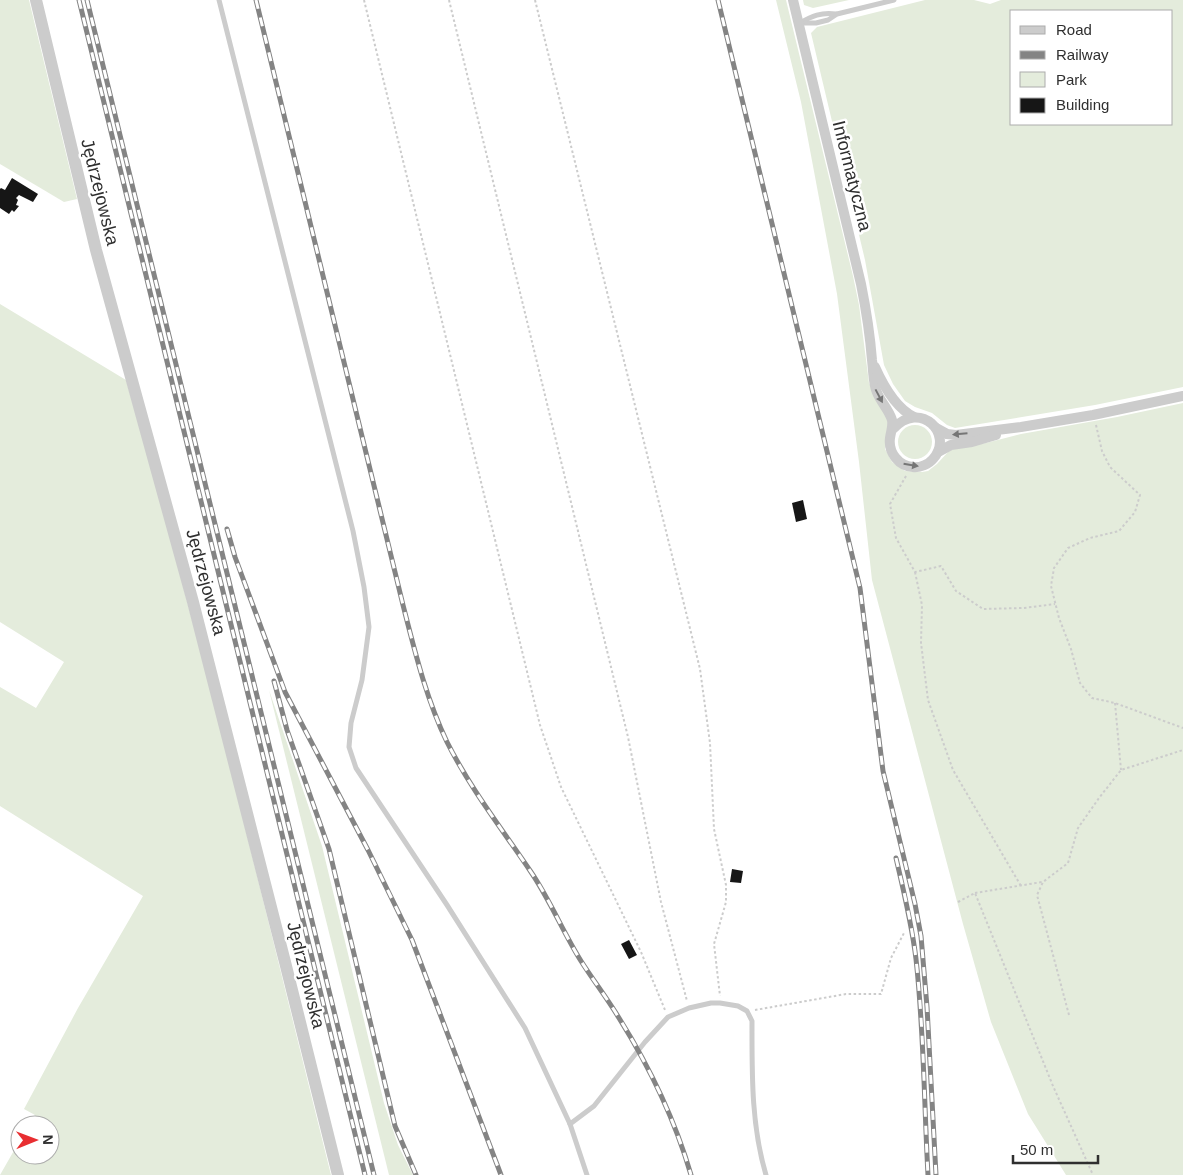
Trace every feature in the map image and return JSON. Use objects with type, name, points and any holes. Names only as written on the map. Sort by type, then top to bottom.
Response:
[{"type":"street","name":"Jędrzejowska","points":[[36,0],[96,250],[196,611],[338,1175]]},
{"type":"street","name":"Informatyczna","points":[[793,0],[861,284],[875,388],[890,414],[893,429],[890,437],[891,451],[896,459],[911,467],[926,464],[938,452],[951,446],[972,442],[1021,427]]},
{"type":"street","name":"Informatyczna","points":[[872,362],[901,408],[914,417],[930,422],[947,434],[956,435],[1093,415],[1183,396]]},
{"type":"street","points":[[893,429],[905,418],[914,417]]},
{"type":"street","points":[[936,428],[940,445],[938,452]]},
{"type":"lane","points":[[219,0],[353,531],[364,587],[369,627],[367,654],[351,723],[349,747],[356,768],[525,1028],[570,1124],[587,1175]]},
{"type":"lane","points":[[798,24],[828,20],[837,14],[894,0]]},
{"type":"lane","points":[[570,1124],[594,1106],[659,1025],[668,1017],[689,1008],[711,1003],[738,1006],[747,1011],[752,1021],[752,1093],[761,1158],[766,1175]]},
{"type":"path","points":[[364,0],[540,725],[561,787],[641,952],[668,1017]]},
{"type":"path","points":[[449,0],[626,727],[661,902],[689,1008]]},
{"type":"path","points":[[535,0],[700,669],[710,743],[714,829],[726,885],[726,902],[714,944],[720,1003]]},
{"type":"path","points":[[1093,415],[1102,451],[1110,467],[1140,495],[1134,512],[1119,531],[1090,538],[1068,548],[1054,568],[1051,586],[1055,604],[1071,649],[1080,682],[1092,698],[1114,703],[1183,728]]},
{"type":"path","points":[[911,467],[890,504],[896,538],[915,572],[922,605],[921,643],[928,700],[953,770],[1021,886]]},
{"type":"path","points":[[915,572],[941,566],[956,591],[983,609],[1024,608],[1055,604]]},
{"type":"path","points":[[1114,703],[1121,770]]},
{"type":"path","points":[[958,902],[975,893],[1043,882],[1068,863],[1078,828],[1121,770],[1183,750]]},
{"type":"path","points":[[1043,882],[1037,895],[1069,1015]]},
{"type":"path","points":[[975,893],[1053,1086],[1093,1175]]},
{"type":"path","points":[[747,1011],[846,994],[881,994],[891,958],[904,933]]},
{"type":"green space","points":[[0,0],[29,0],[77,199],[64,202],[0,164]]},
{"type":"green space","points":[[776,0],[786,0],[853,276],[859,305],[869,383],[888,420],[885,449],[892,462],[905,471],[928,471],[953,449],[1183,403],[1183,1175],[1066,1175],[1028,1114],[991,1022],[963,924],[872,580],[837,294],[801,102]]},
{"type":"green space","points":[[803,0],[849,0],[813,8],[804,5]]},
{"type":"green space","points":[[925,0],[974,0],[990,4],[1001,0],[1183,0],[1183,387],[1095,405],[955,428],[947,425],[932,413],[905,401],[893,384],[884,365],[865,260],[811,33],[817,27]]},
{"type":"green space","points":[[0,304],[126,380],[207,677],[331,1175],[0,1175],[10,1158],[10,1165],[60,1165],[60,1115],[35,1115],[24,1109],[78,1008],[143,896],[0,806],[0,687],[36,708],[64,662],[0,622]]},
{"type":"green space","points":[[915,425],[922,426],[927,430],[931,435],[931,449],[927,454],[922,458],[915,459],[908,458],[903,454],[899,449],[898,442],[899,435],[903,430],[908,426]]},
{"type":"green space","points":[[269,690],[322,846],[384,1103],[398,1145],[413,1175],[389,1175]]},
{"type":"building","points":[[12,178],[38,194],[33,202],[19,195],[16,198],[18,200],[16,205],[19,206],[14,212],[12,210],[9,214],[0,208],[0,189],[5,190]]},
{"type":"building","points":[[803,500],[807,519],[796,522],[792,503]]},
{"type":"building","points":[[732,869],[743,871],[741,883],[730,882]]},
{"type":"building","points":[[629,940],[637,955],[629,959],[621,944]]},
{"type":"railway","points":[[79,0],[365,1175]]},
{"type":"railway","points":[[87,0],[374,1175]]},
{"type":"railway","points":[[256,0],[403,605],[433,709],[447,742],[466,776],[538,883],[581,961],[641,1055],[669,1114],[691,1175]]},
{"type":"railway","points":[[718,0],[860,588],[883,771],[921,936],[927,1007],[936,1175]]},
{"type":"railway","points":[[227,529],[235,557],[285,692],[368,850],[412,940],[501,1175]]},
{"type":"railway","points":[[274,681],[287,730],[329,849],[395,1126],[416,1175]]},
{"type":"railway","points":[[896,858],[910,921],[919,986],[928,1175]]}]
